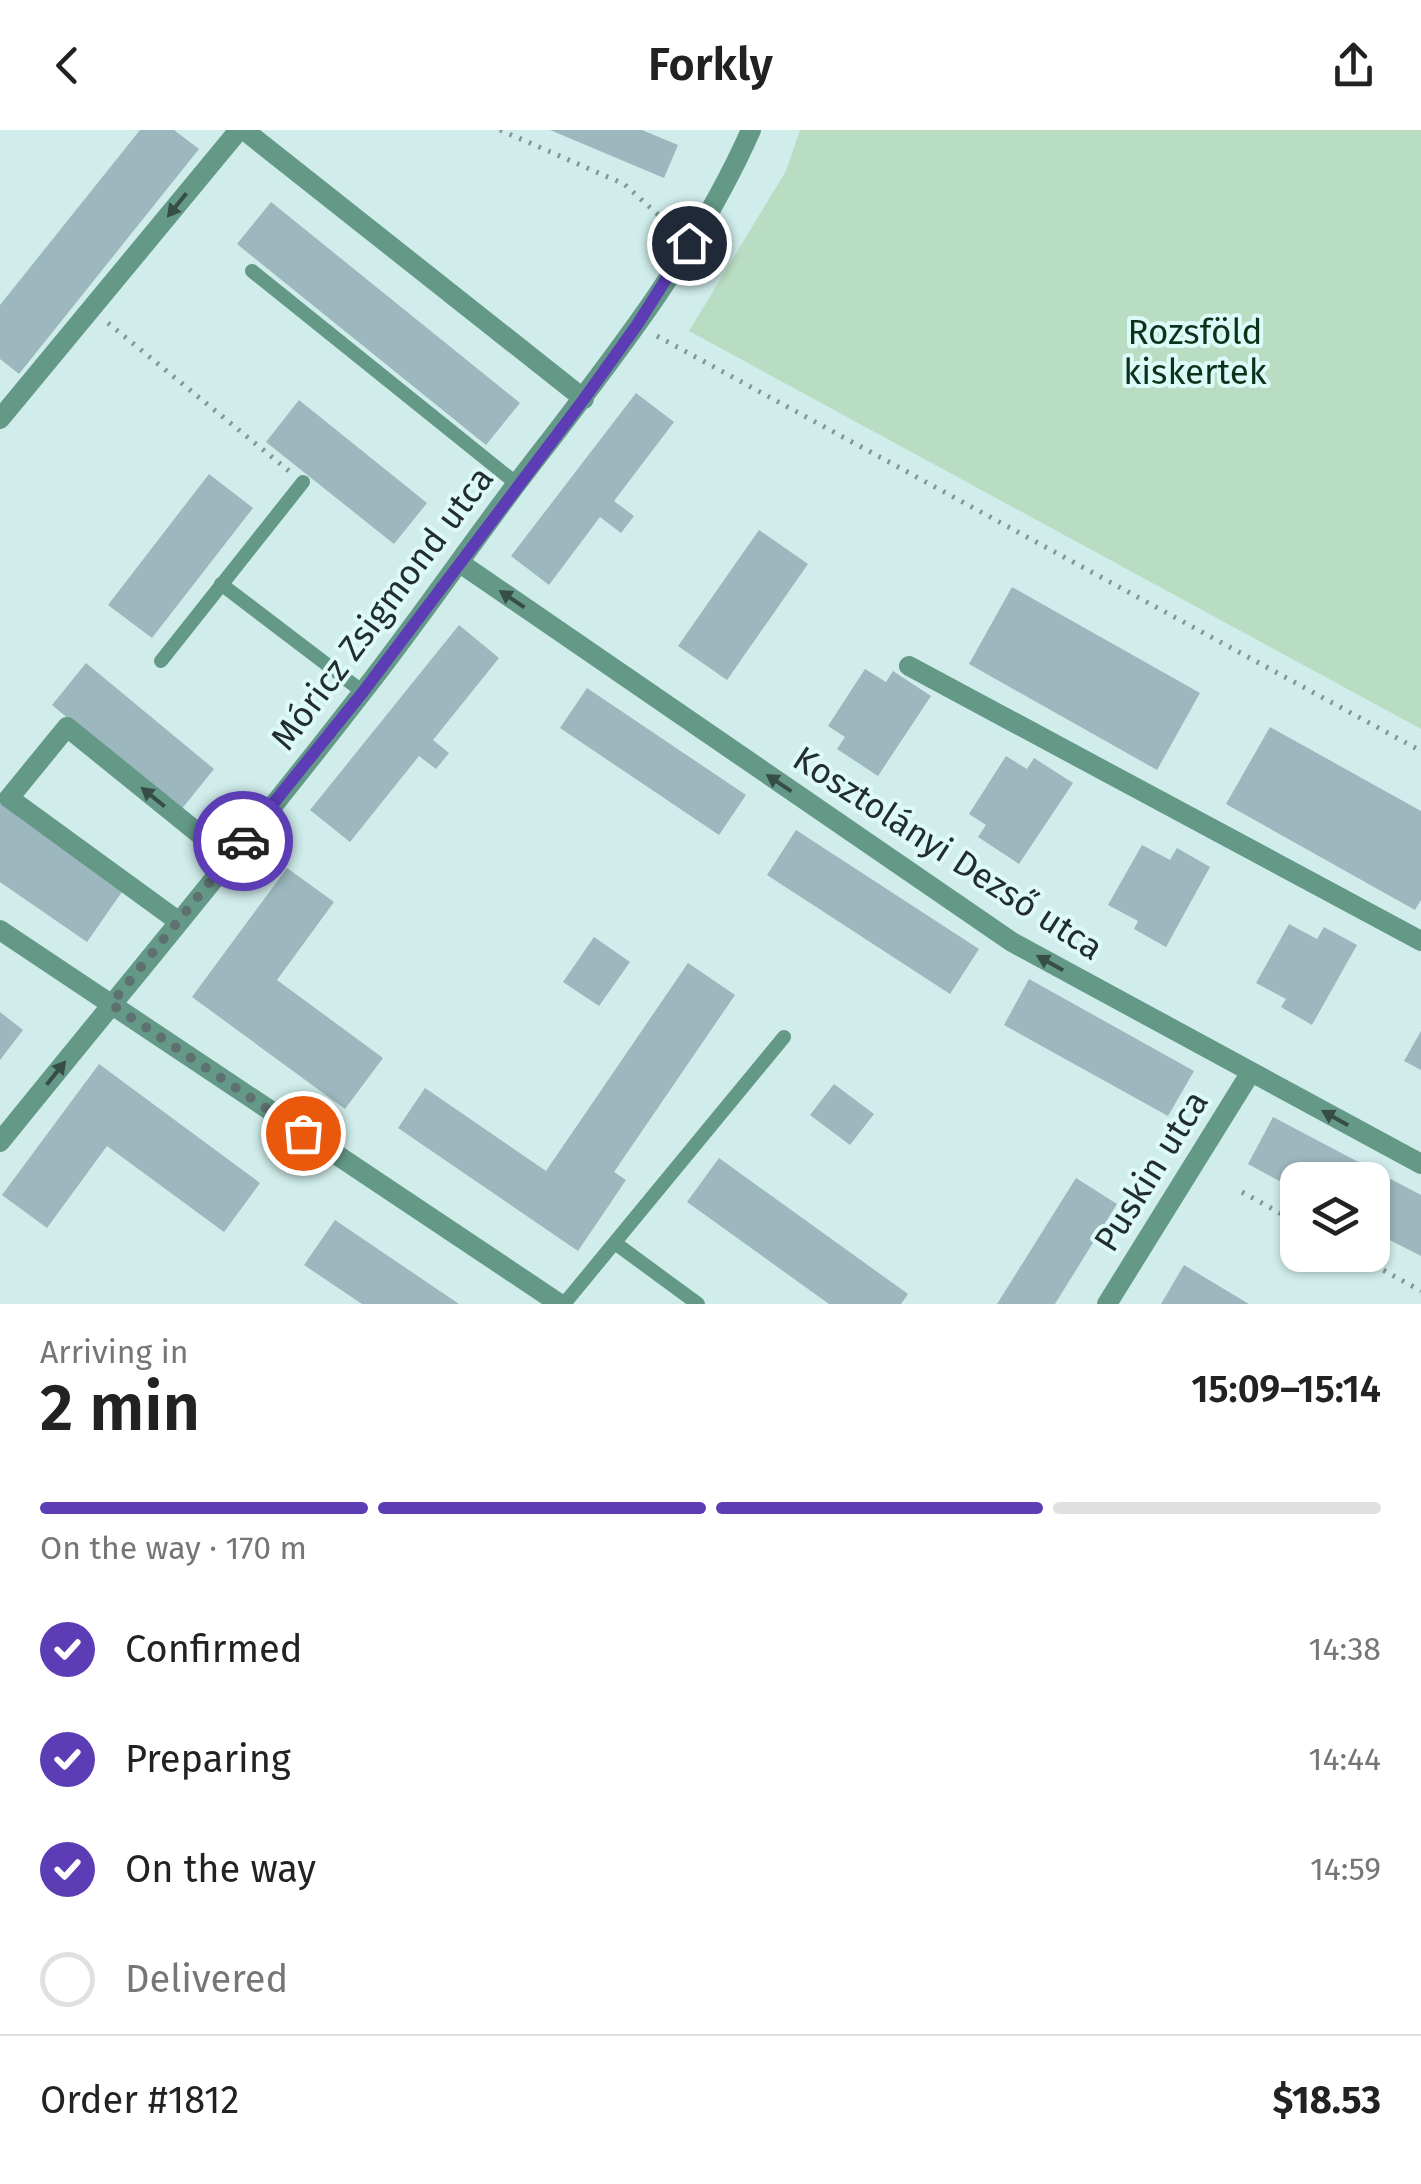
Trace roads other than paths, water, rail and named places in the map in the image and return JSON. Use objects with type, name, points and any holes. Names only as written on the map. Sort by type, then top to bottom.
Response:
[{"type":"street","points":[[3,410],[241,130],[584,399]]},
{"type":"street","name":"Móricz Zsigmond utca","points":[[0,1142],[363,692],[584,399],[689,243],[735,166],[751,130]]},
{"type":"street","name":"Kosztolányi Dezső utca","points":[[460,564],[1012,942],[1421,1164]]},
{"type":"street","points":[[909,666],[1421,942]]},
{"type":"street","points":[[178,922],[5,794],[67,727],[229,858]]},
{"type":"street","points":[[0,930],[562,1304]]},
{"type":"street","name":"Puskin utca","points":[[1107,1304],[1251,1072]]},
{"type":"lane","points":[[252,271],[517,484]]},
{"type":"lane","points":[[161,660],[303,482]]},
{"type":"lane","points":[[222,584],[363,692]]},
{"type":"lane","points":[[562,1304],[784,1037]]},
{"type":"lane","points":[[614,1243],[698,1304]]},
{"type":"park label","name":"Rozsföld kiskertek","points":[[1195,352]]}]
